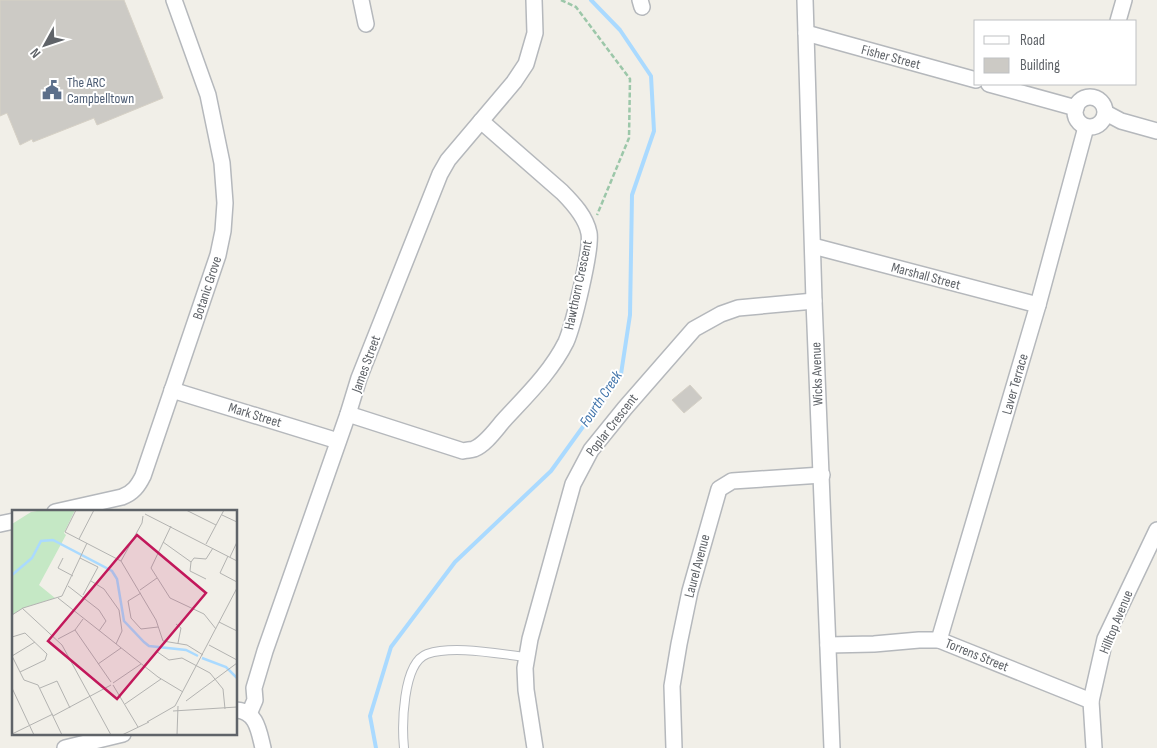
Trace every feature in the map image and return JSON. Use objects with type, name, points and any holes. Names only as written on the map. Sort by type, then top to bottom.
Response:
[{"type":"street","name":"Botanic Grove","points":[[64,510],[122,497],[139,485],[218,255],[223,231],[225,203],[222,163],[208,95],[174,0]]},
{"type":"street","points":[[361,0],[366,24]]},
{"type":"street","name":"James Street","points":[[263,748],[257,722],[242,712],[255,700],[254,688],[265,651],[359,378],[440,174],[448,160],[514,82],[526,64],[535,33],[534,0]]},
{"type":"street","name":"Wicks Avenue","points":[[805,0],[814,301],[832,748]]},
{"type":"street","points":[[1118,20],[1124,0]]},
{"type":"street","name":"Fisher Street","points":[[806,34],[974,79]]},
{"type":"street","points":[[993,85],[1076,108]]},
{"type":"street","points":[[1096,90],[1106,113],[1101,124],[1091,128],[1082,126],[1076,117],[1076,108],[1082,99],[1096,90]]},
{"type":"street","points":[[1106,113],[1121,121],[1157,131]]},
{"type":"street","name":"Hawthorn Crescent","points":[[348,414],[462,451],[474,449],[482,444],[544,375],[566,341],[573,323],[589,234],[585,222],[562,192],[480,121]]},
{"type":"street","name":"Laver Terrace","points":[[939,640],[1038,305],[1086,126]]},
{"type":"street","name":"Marshall Street","points":[[813,246],[1038,305]]},
{"type":"street","name":"Poplar Crescent","points":[[535,748],[526,690],[525,668],[530,639],[573,484],[591,450],[624,408],[694,329],[721,314],[738,308],[814,301]]},
{"type":"street","name":"Mark Street","points":[[172,390],[338,440]]},
{"type":"street","name":"Laurel Avenue","points":[[674,748],[672,686],[679,644],[690,591],[719,489],[732,481],[822,475]]},
{"type":"street","name":"Hilltop Avenue","points":[[1094,748],[1091,700],[1105,640],[1157,530]]},
{"type":"street","name":"Torrens Street","points":[[828,645],[939,640],[1091,700]]},
{"type":"street","points":[[65,748],[115,736]]},
{"type":"lane","points":[[404,748],[404,713],[409,680],[417,662],[426,654],[458,650],[527,657]]},
{"type":"path","points":[[562,0],[576,7],[630,79],[629,138],[589,234]]},
{"type":"building","points":[[0,0],[124,0],[163,98],[97,125],[94,118],[33,142],[32,139],[20,145],[7,113],[0,116]]},
{"type":"building","points":[[690,385],[702,398],[684,413],[672,400]]},
{"type":"waterway","name":"Fourth Creek","points":[[376,748],[370,716],[391,647],[455,562],[551,471],[621,374],[630,315],[632,195],[654,131],[651,76],[620,30],[591,0]]},
{"type":"place","name":"The ARC Campbelltown","points":[[52,90]]}]
